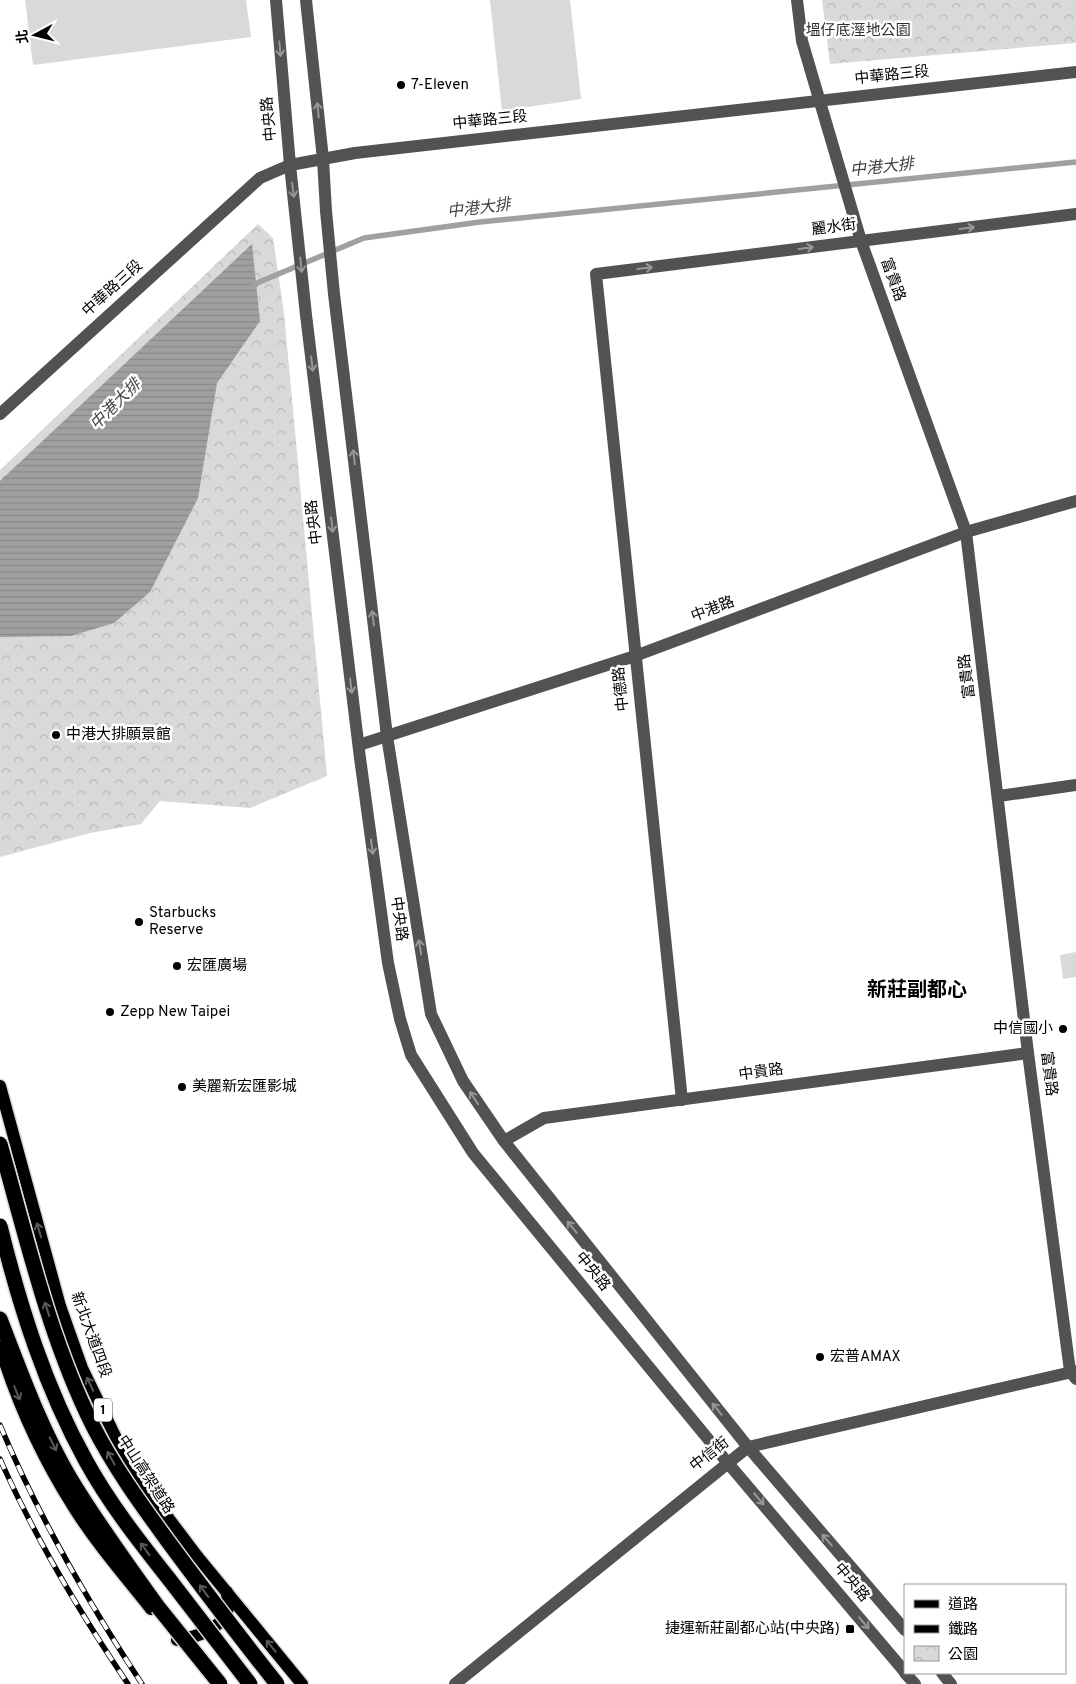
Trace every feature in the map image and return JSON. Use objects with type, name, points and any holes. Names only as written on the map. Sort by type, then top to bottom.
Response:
[{"type":"highway","name":"中山高架道路","points":[[0,1144],[36,1274],[59,1347],[76,1390],[94,1427],[124,1482],[209,1597],[277,1684]]},
{"type":"highway","points":[[0,1226],[31,1337],[53,1393],[86,1461],[112,1504],[148,1553],[250,1684]]},
{"type":"highway","points":[[0,1319],[33,1405],[70,1477],[121,1556],[158,1607],[220,1684]]},
{"type":"main road","name":"新北大道四段","points":[[0,1086],[60,1306],[82,1368],[117,1440],[144,1486],[197,1556],[302,1684]]},
{"type":"main road","points":[[0,1347],[26,1415],[46,1459],[72,1505],[98,1543],[212,1684]]},
{"type":"main road","points":[[177,1640],[196,1637],[217,1626],[228,1610],[227,1592]]},
{"type":"street","name":"中央路","points":[[276,0],[290,165],[306,315],[359,745],[388,963],[400,1019],[411,1055],[473,1153],[727,1462],[904,1671]]},
{"type":"street","name":"中央路","points":[[306,0],[323,159],[334,294],[387,736],[431,1014],[463,1081],[504,1142],[748,1447],[904,1629]]},
{"type":"street","name":"富貴路","points":[[798,0],[802,41],[861,241],[966,532],[999,796],[1028,1053],[1074,1374]]},
{"type":"street","name":"中華路三段","points":[[0,414],[260,178],[290,165],[355,153],[1076,72]]},
{"type":"street","name":"麗水街","points":[[596,274],[1076,214]]},
{"type":"street","name":"中德路","points":[[596,274],[682,1100]]},
{"type":"street","name":"中港路","points":[[359,745],[635,656],[966,532],[1076,501]]},
{"type":"street","points":[[999,796],[1076,785]]},
{"type":"street","name":"中貴路","points":[[504,1142],[544,1118],[1028,1053]]},
{"type":"street","name":"中信街","points":[[455,1684],[727,1462],[748,1447],[1074,1374]]},
{"type":"street","name":"中央路","points":[[907,1674],[915,1684]]},
{"type":"street","points":[[943,1674],[951,1684]]},
{"type":"green space","points":[[25,0],[246,0],[251,37],[33,65]]},
{"type":"green space","points":[[490,0],[570,0],[581,99],[502,111]]},
{"type":"green space","name":"塭仔底溼地公園","points":[[822,0],[1076,0],[1076,43],[830,64]]},
{"type":"green space","points":[[258,224],[273,238],[284,313],[327,776],[250,808],[160,801],[141,824],[90,833],[0,857],[0,470]]},
{"type":"green space","points":[[1076,952],[1076,977],[1063,979],[1060,955]]},
{"type":"water","points":[[252,244],[260,321],[217,383],[198,498],[150,592],[114,623],[71,636],[0,637],[0,481]]},
{"type":"waterway","name":"中港大排","points":[[253,287],[257,283],[364,238],[480,222],[1076,162]]},
{"type":"railway","points":[[0,1425],[47,1525],[65,1558],[102,1622],[142,1684]]},
{"type":"railway","points":[[0,1459],[28,1518],[59,1575],[128,1684]]},
{"type":"place","name":"7-Eleven","points":[[401,85]]},
{"type":"place","name":"中港大排願景館","points":[[56,735]]},
{"type":"place","name":"Starbucks Reserve","points":[[139,922]]},
{"type":"place","name":"宏匯廣場","points":[[177,966]]},
{"type":"place","name":"Zepp New Taipei","points":[[110,1012]]},
{"type":"place","name":"中信國小","points":[[1063,1029]]},
{"type":"place","name":"美麗新宏匯影城","points":[[182,1087]]},
{"type":"place","name":"宏普AMAX","points":[[820,1357]]},
{"type":"place","name":"捷運新莊副都心站(中央路)","points":[[850,1629]]},
{"type":"district","name":"新莊副都心","points":[[917,991]]}]
